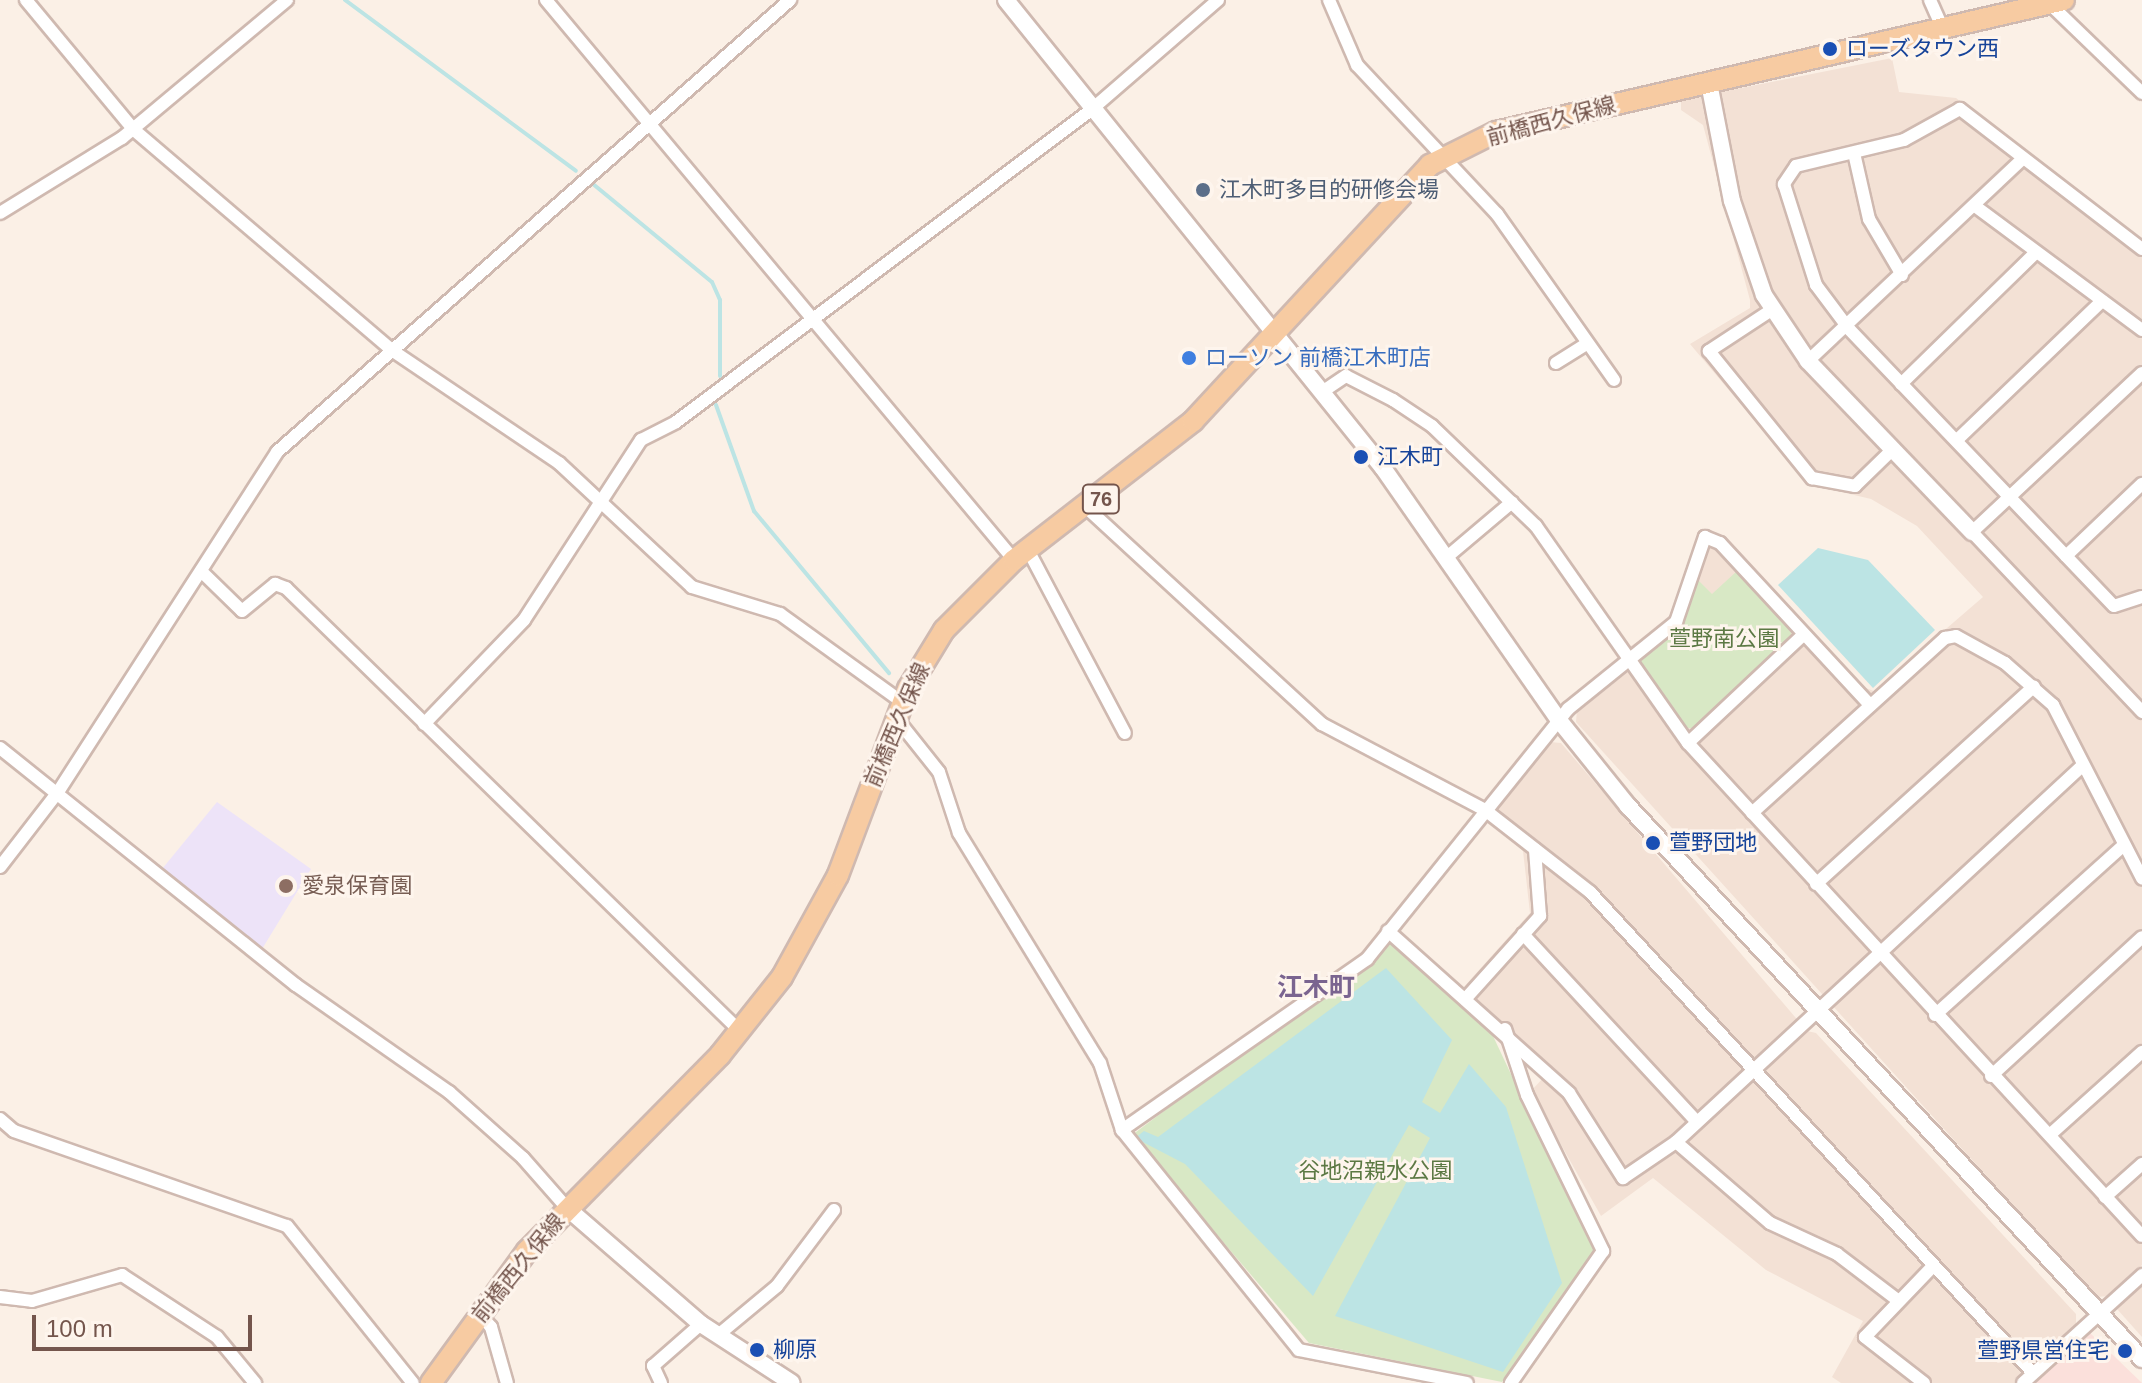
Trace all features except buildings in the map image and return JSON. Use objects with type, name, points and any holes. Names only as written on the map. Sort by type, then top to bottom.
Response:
[{"type":"main road","name":"前橋西久保線","points":[[431,1383],[478,1313],[567,1208],[741,1032],[824,904],[899,710],[944,630],[1021,555],[1088,509],[1174,439],[1274,338],[1399,192],[1446,154],[1496,132],[1944,32],[2058,3]]},
{"type":"street","points":[[26,0],[133,129],[393,351],[559,463],[692,587],[780,614],[899,710],[939,772],[959,833],[1100,1063],[1122,1130],[1299,1350],[1467,1383]]},
{"type":"street","points":[[0,213],[133,129],[287,0]]},
{"type":"street","points":[[546,0],[811,316],[1021,555],[1125,733]]},
{"type":"street","points":[[0,867],[58,792],[277,452],[790,0]]},
{"type":"street","points":[[1006,0],[1274,338],[1322,392],[1447,557],[1558,719],[1817,1010],[2097,1315],[2142,1359]]},
{"type":"street","points":[[424,724],[516,630],[641,440],[676,422],[811,316],[1091,110],[1218,0]]},
{"type":"street","points":[[1329,0],[1357,65],[1446,154],[1564,302],[1587,344],[1614,380]]},
{"type":"street","points":[[1930,0],[1944,32]]},
{"type":"street","points":[[2058,3],[2142,93]]},
{"type":"street","points":[[1709,83],[1732,201],[1773,309],[1808,361],[2142,712]]},
{"type":"street","points":[[2142,249],[1960,109],[1904,140],[1796,166],[1784,184],[1816,285],[1849,329],[2114,606],[2142,597]]},
{"type":"street","points":[[1854,153],[1869,219],[1902,275]]},
{"type":"street","points":[[1808,361],[1849,329],[2022,159]]},
{"type":"street","points":[[1975,206],[2034,254],[2142,330]]},
{"type":"street","points":[[1901,384],[2034,254]]},
{"type":"street","points":[[1957,440],[2102,301]]},
{"type":"street","points":[[1773,309],[1709,351],[1812,478],[1855,486],[1892,450]]},
{"type":"street","points":[[1556,363],[1587,344]]},
{"type":"street","points":[[1972,532],[2012,498],[2142,373]]},
{"type":"street","points":[[1322,392],[1346,376],[1393,400],[1432,426],[1512,502],[1555,551],[1625,659],[1688,743],[1991,1076],[2142,1236]]},
{"type":"street","points":[[2066,556],[2142,484]]},
{"type":"street","points":[[1447,557],[1512,502]]},
{"type":"street","points":[[1088,509],[1322,724],[1485,810],[1590,892],[2033,1373]]},
{"type":"street","points":[[1122,1130],[1193,1087],[1367,959],[1558,719],[1625,659],[1676,622],[1705,537],[1720,543],[1870,705]]},
{"type":"street","points":[[201,571],[242,611],[275,584],[286,588],[741,1032]]},
{"type":"street","points":[[1688,743],[1803,635]]},
{"type":"street","points":[[1752,813],[1870,705],[1956,636],[2034,686],[2053,705],[2142,878]]},
{"type":"street","points":[[1816,884],[2034,686]]},
{"type":"street","points":[[0,748],[296,985],[449,1092],[567,1208],[701,1324],[792,1383]]},
{"type":"street","points":[[1468,996],[1505,1028],[1569,1093],[1623,1178],[1676,1142],[2082,766]]},
{"type":"street","points":[[1935,1015],[2123,846]]},
{"type":"street","points":[[1388,931],[1460,999],[1468,996],[1540,916],[1535,849]]},
{"type":"street","points":[[1523,934],[1697,1122]]},
{"type":"street","points":[[1991,1076],[2142,937]]},
{"type":"street","points":[[1505,1028],[1527,1095],[1603,1251],[1511,1383]]},
{"type":"street","points":[[2053,1132],[2142,1052]]},
{"type":"street","points":[[0,1119],[14,1131],[287,1226],[413,1383]]},
{"type":"street","points":[[1676,1142],[1770,1223],[1837,1254],[1896,1299]]},
{"type":"street","points":[[2105,1197],[2142,1164]]},
{"type":"street","points":[[717,1336],[777,1286],[834,1210]]},
{"type":"street","points":[[1924,1383],[1865,1337],[1896,1299],[1933,1266]]},
{"type":"street","points":[[0,1297],[32,1301],[122,1275],[217,1337],[255,1383]]},
{"type":"street","points":[[2023,1383],[2142,1275]]},
{"type":"street","points":[[478,1313],[491,1327],[507,1383]]},
{"type":"street","points":[[661,1383],[653,1366],[701,1324]]},
{"type":"shaded area","points":[[1892,58],[1899,92],[1956,98],[2142,240],[2142,1265],[2109,1296],[2096,1297],[1576,722],[1577,710],[1618,675],[1626,649],[1668,623],[1704,530],[1717,533],[1863,687],[1874,691],[1983,597],[1917,526],[1871,499],[1808,484],[1690,344],[1750,308],[1750,300],[1703,125],[1681,110],[1681,100]]},
{"type":"shaded area","points":[[1550,742],[1561,743],[1807,1031],[1816,1033],[2076,1314],[2076,1324],[2014,1383],[1841,1383],[1832,1377],[1863,1321],[1766,1270],[1653,1178],[1601,1216],[1531,1091],[1545,1076],[1463,988],[1530,913],[1523,851],[1485,819]]},
{"type":"shaded area","points":[[217,802],[311,869],[262,949],[162,869]]},
{"type":"shaded area","points":[[2142,1286],[2142,1337],[2117,1309]]},
{"type":"shaded area","points":[[2089,1332],[2142,1383],[2033,1383]]},
{"type":"green space","name":"萱野南公園","points":[[1737,571],[1790,627],[1792,639],[1696,728],[1682,728],[1635,656],[1679,628],[1694,576],[1712,594]]},
{"type":"green space","name":"谷地沼親水公園","points":[[1390,942],[1493,1036],[1594,1250],[1502,1382],[1309,1343],[1132,1135]]},
{"type":"water","points":[[1818,548],[1868,560],[1935,630],[1873,688],[1778,585]]},
{"type":"water","name":"谷地沼親水公園","points":[[1386,968],[1452,1040],[1422,1102],[1440,1113],[1469,1064],[1506,1107],[1562,1283],[1503,1372],[1335,1316],[1430,1138],[1409,1125],[1313,1296],[1185,1164],[1135,1138],[1144,1131],[1158,1137]]},
{"type":"waterway","points":[[345,0],[576,171]]},
{"type":"waterway","points":[[593,184],[712,282],[720,300],[720,376]]},
{"type":"waterway","points":[[716,405],[754,511],[889,673]]},
{"type":"place","name":"ローズタウン西","points":[[1830,49]]},
{"type":"place","name":"江木町多目的研修会場","points":[[1203,190]]},
{"type":"place","name":"ローソン 前橋江木町店","points":[[1189,358]]},
{"type":"place","name":"江木町","points":[[1361,457]]},
{"type":"place","name":"萱野団地","points":[[1653,843]]},
{"type":"place","name":"愛泉保育園","points":[[286,886]]},
{"type":"place","name":"柳原","points":[[757,1350]]},
{"type":"place","name":"萱野県営住宅","points":[[2125,1351]]},
{"type":"district","name":"江木町","points":[[1316,988]]}]
